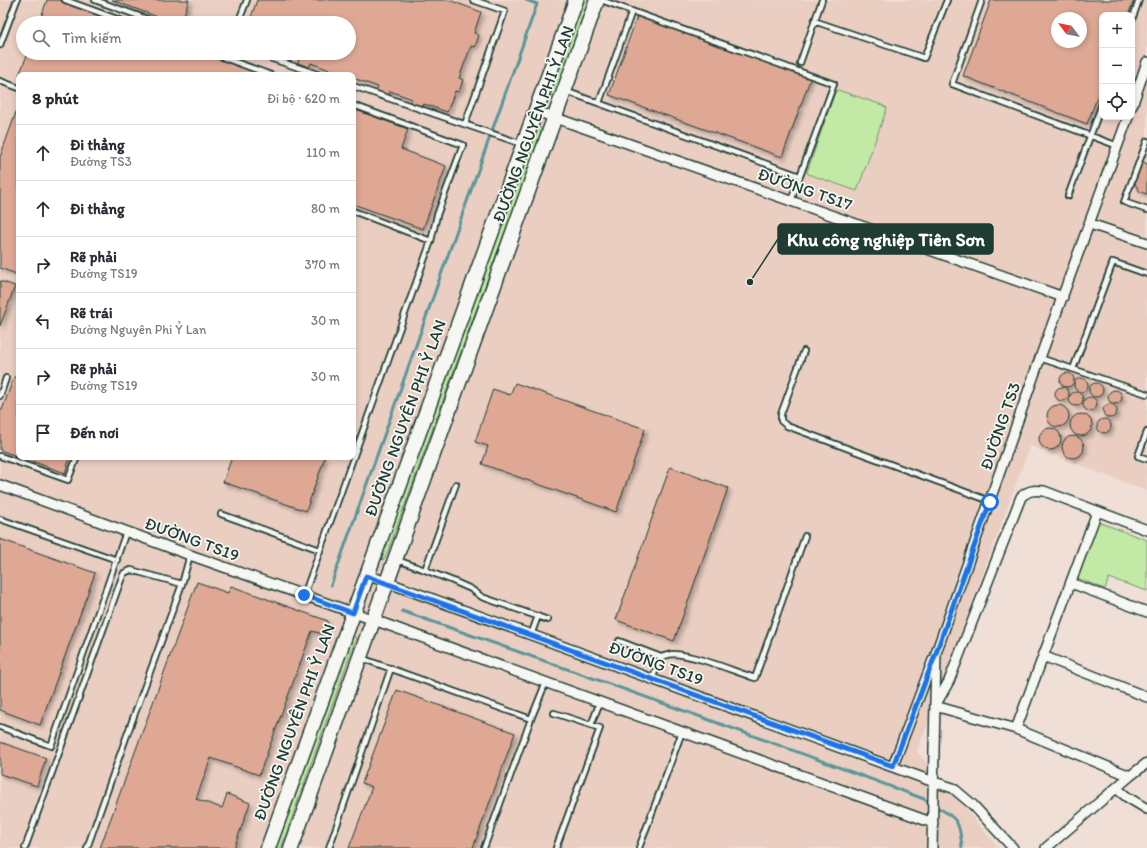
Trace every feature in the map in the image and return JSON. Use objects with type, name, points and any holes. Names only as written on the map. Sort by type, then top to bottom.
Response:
[{"type":"main road","name":"ĐƯỜNG NGUYÊN PHI Ỷ LAN","points":[[268,848],[576,0]]},
{"type":"main road","name":"ĐƯỜNG NGUYÊN PHI Ỷ LAN","points":[[291,848],[597,0]]},
{"type":"street","points":[[1135,97],[1147,62]]},
{"type":"street","name":"ĐƯỜNG TS17","points":[[536,111],[1063,297]]},
{"type":"street","name":"ĐƯỜNG TS3","points":[[932,848],[936,653],[1040,358],[1127,120]]},
{"type":"street","points":[[1090,224],[1147,243]]},
{"type":"street","name":"ĐƯỜNG TS19","points":[[0,485],[126,532],[546,682],[933,823]]},
{"type":"street","points":[[1130,776],[1016,729],[935,706],[949,681],[1021,497],[1027,492],[1035,490],[1044,491],[1147,530]]},
{"type":"street","points":[[1016,729],[1097,512]]},
{"type":"street","name":"ĐƯỜNG TS19","points":[[366,576],[953,788],[973,805],[1013,848]]},
{"type":"street","points":[[1070,583],[1147,612]]},
{"type":"street","points":[[893,766],[936,653]]},
{"type":"street","points":[[1043,656],[1147,697]]},
{"type":"street","points":[[1046,848],[1147,762]]},
{"type":"street","points":[[1116,788],[1147,810]]},
{"type":"lane","points":[[0,45],[17,0]]},
{"type":"lane","points":[[65,0],[109,16]]},
{"type":"lane","points":[[95,0],[139,16]]},
{"type":"lane","points":[[241,16],[247,0]]},
{"type":"lane","points":[[465,124],[505,11],[473,0]]},
{"type":"lane","points":[[601,0],[834,84],[791,201]]},
{"type":"lane","points":[[800,63],[822,0]]},
{"type":"lane","points":[[814,21],[924,58],[947,0]]},
{"type":"lane","points":[[982,0],[952,84],[1118,146]]},
{"type":"lane","points":[[1135,12],[1139,0]]},
{"type":"lane","points":[[599,103],[632,11]]},
{"type":"lane","points":[[229,60],[263,72]]},
{"type":"lane","points":[[276,60],[311,72]]},
{"type":"lane","points":[[0,81],[16,87]]},
{"type":"lane","points":[[356,87],[524,145]]},
{"type":"lane","points":[[564,90],[800,176]]},
{"type":"lane","points":[[356,106],[463,145],[437,215],[431,241],[356,450]]},
{"type":"lane","points":[[1068,196],[1099,112]]},
{"type":"lane","points":[[1147,141],[1124,202],[1147,210]]},
{"type":"lane","points":[[356,212],[431,241]]},
{"type":"lane","points":[[1072,369],[1113,262],[1147,274]]},
{"type":"lane","points":[[804,350],[781,414],[781,420],[787,426],[990,502]]},
{"type":"lane","points":[[1040,358],[1147,394]]},
{"type":"lane","points":[[0,396],[6,378]]},
{"type":"lane","points":[[1147,432],[1138,456],[1147,459]]},
{"type":"lane","points":[[0,456],[68,480],[76,460]]},
{"type":"lane","points":[[304,595],[352,460]]},
{"type":"lane","points":[[425,570],[456,484]]},
{"type":"lane","points":[[221,514],[320,550]]},
{"type":"lane","points":[[0,519],[117,560]]},
{"type":"lane","points":[[0,728],[51,746],[126,532]]},
{"type":"lane","points":[[619,641],[661,657],[673,654],[685,656],[755,678],[805,536]]},
{"type":"lane","points":[[87,848],[182,584],[190,555]]},
{"type":"lane","points":[[396,560],[453,581],[482,597],[548,620]]},
{"type":"lane","points":[[25,848],[120,580],[124,573],[131,570],[182,584]]},
{"type":"lane","points":[[531,635],[538,616]]},
{"type":"lane","points":[[360,657],[531,719]]},
{"type":"lane","points":[[652,679],[661,657]]},
{"type":"lane","points":[[328,848],[391,668]]},
{"type":"lane","points":[[484,848],[546,682]]},
{"type":"lane","points":[[591,725],[600,702]]},
{"type":"lane","points":[[554,713],[600,728],[556,848]]},
{"type":"lane","points":[[639,848],[682,732]]},
{"type":"shaded area","points":[[0,0],[1147,0],[1147,491],[1030,446],[917,752],[999,848],[0,848]]},
{"type":"green space","points":[[583,0],[590,0],[556,95],[551,96],[550,92]]},
{"type":"green space","points":[[838,90],[887,108],[857,191],[808,174],[807,172],[835,92]]},
{"type":"green space","points":[[538,127],[541,128],[541,133],[386,556],[383,560],[379,557]]},
{"type":"green space","points":[[1098,522],[1147,540],[1147,591],[1109,578],[1105,589],[1077,578]]},
{"type":"green space","points":[[353,635],[356,638],[281,848],[273,848],[351,636]]},
{"type":"building","points":[[47,0],[59,0],[103,16],[41,16]]},
{"type":"building","points":[[112,0],[189,0],[183,16],[155,16]]},
{"type":"building","points":[[257,0],[449,0],[481,12],[474,33],[479,35],[475,47],[471,46],[459,78],[463,80],[459,92],[455,91],[447,112],[424,104],[423,107],[410,103],[412,99],[390,91],[389,96],[376,92],[378,87],[356,79],[356,72],[332,72],[311,63],[309,67],[298,63],[299,60],[356,60],[356,16],[251,16]]},
{"type":"building","points":[[991,0],[1134,0],[1129,12],[1099,12],[1099,93],[1087,124],[963,76]]},
{"type":"building","points":[[638,14],[811,77],[782,157],[609,95]]},
{"type":"building","points":[[25,60],[222,60],[254,72],[20,72]]},
{"type":"building","points":[[356,110],[408,129],[401,149],[446,166],[423,229],[356,205]]},
{"type":"building","points":[[16,112],[16,274],[0,268],[0,157]]},
{"type":"building","points":[[1142,161],[1147,164],[1147,194],[1140,192],[1134,182]]},
{"type":"building","points":[[0,281],[15,286],[0,326]]},
{"type":"building","points":[[1067,373],[1072,375],[1074,380],[1072,385],[1067,387],[1062,385],[1060,380],[1062,375]]},
{"type":"building","points":[[14,377],[16,377],[16,456],[0,450],[0,409],[2,410]]},
{"type":"building","points":[[1081,378],[1086,380],[1088,385],[1086,390],[1081,392],[1076,390],[1074,385],[1076,380]]},
{"type":"building","points":[[515,383],[645,429],[616,512],[482,464],[488,446],[475,442],[493,389],[510,395]]},
{"type":"building","points":[[1096,383],[1101,385],[1103,390],[1101,395],[1096,397],[1091,395],[1089,390],[1091,385]]},
{"type":"building","points":[[1062,387],[1067,389],[1069,394],[1067,399],[1062,401],[1057,399],[1055,394],[1057,389]]},
{"type":"building","points":[[1115,390],[1120,392],[1122,397],[1120,402],[1115,404],[1110,402],[1108,397],[1110,392]]},
{"type":"building","points":[[1076,392],[1081,394],[1083,399],[1081,404],[1076,406],[1071,404],[1069,399],[1071,394]]},
{"type":"building","points":[[1090,397],[1095,399],[1097,404],[1095,409],[1090,411],[1085,409],[1083,404],[1085,399]]},
{"type":"building","points":[[1110,404],[1115,406],[1117,411],[1115,416],[1110,418],[1105,416],[1103,411],[1105,406]]},
{"type":"building","points":[[1054,405],[1062,405],[1069,412],[1069,420],[1062,427],[1054,427],[1047,420],[1047,412]]},
{"type":"building","points":[[1081,414],[1089,417],[1092,425],[1089,433],[1081,436],[1073,433],[1070,425],[1073,417]]},
{"type":"building","points":[[1104,419],[1109,421],[1111,426],[1109,431],[1104,433],[1099,431],[1097,426],[1099,421]]},
{"type":"building","points":[[1050,428],[1058,431],[1061,439],[1058,447],[1050,450],[1042,447],[1039,439],[1042,431]]},
{"type":"building","points":[[1073,436],[1081,439],[1084,447],[1081,455],[1073,458],[1065,455],[1062,447],[1065,439]]},
{"type":"building","points":[[28,460],[69,460],[65,473]]},
{"type":"building","points":[[231,460],[324,460],[306,511],[223,482]]},
{"type":"building","points":[[670,467],[728,488],[674,641],[616,620]]},
{"type":"building","points":[[0,539],[95,573],[40,725],[0,710]]},
{"type":"building","points":[[197,582],[228,593],[231,586],[328,621],[323,634],[312,631],[259,775],[211,758],[196,799],[222,808],[227,794],[250,803],[234,848],[100,848]]},
{"type":"building","points":[[397,690],[515,733],[473,848],[349,848],[372,787],[362,783]]},
{"type":"building","points":[[0,742],[46,758],[37,786],[0,774]]},
{"type":"waterway","points":[[331,585],[537,4],[526,0]]},
{"type":"waterway","points":[[402,611],[729,727],[924,799],[930,803]]},
{"type":"waterway","points":[[935,806],[949,814],[959,826],[962,848]]},
{"type":"place","name":"Khu công nghiệp Tiên Sơn","points":[[750,282]]},
{"type":"route","points":[[304,595],[353,613],[366,576],[893,766],[936,653],[990,502]]}]
